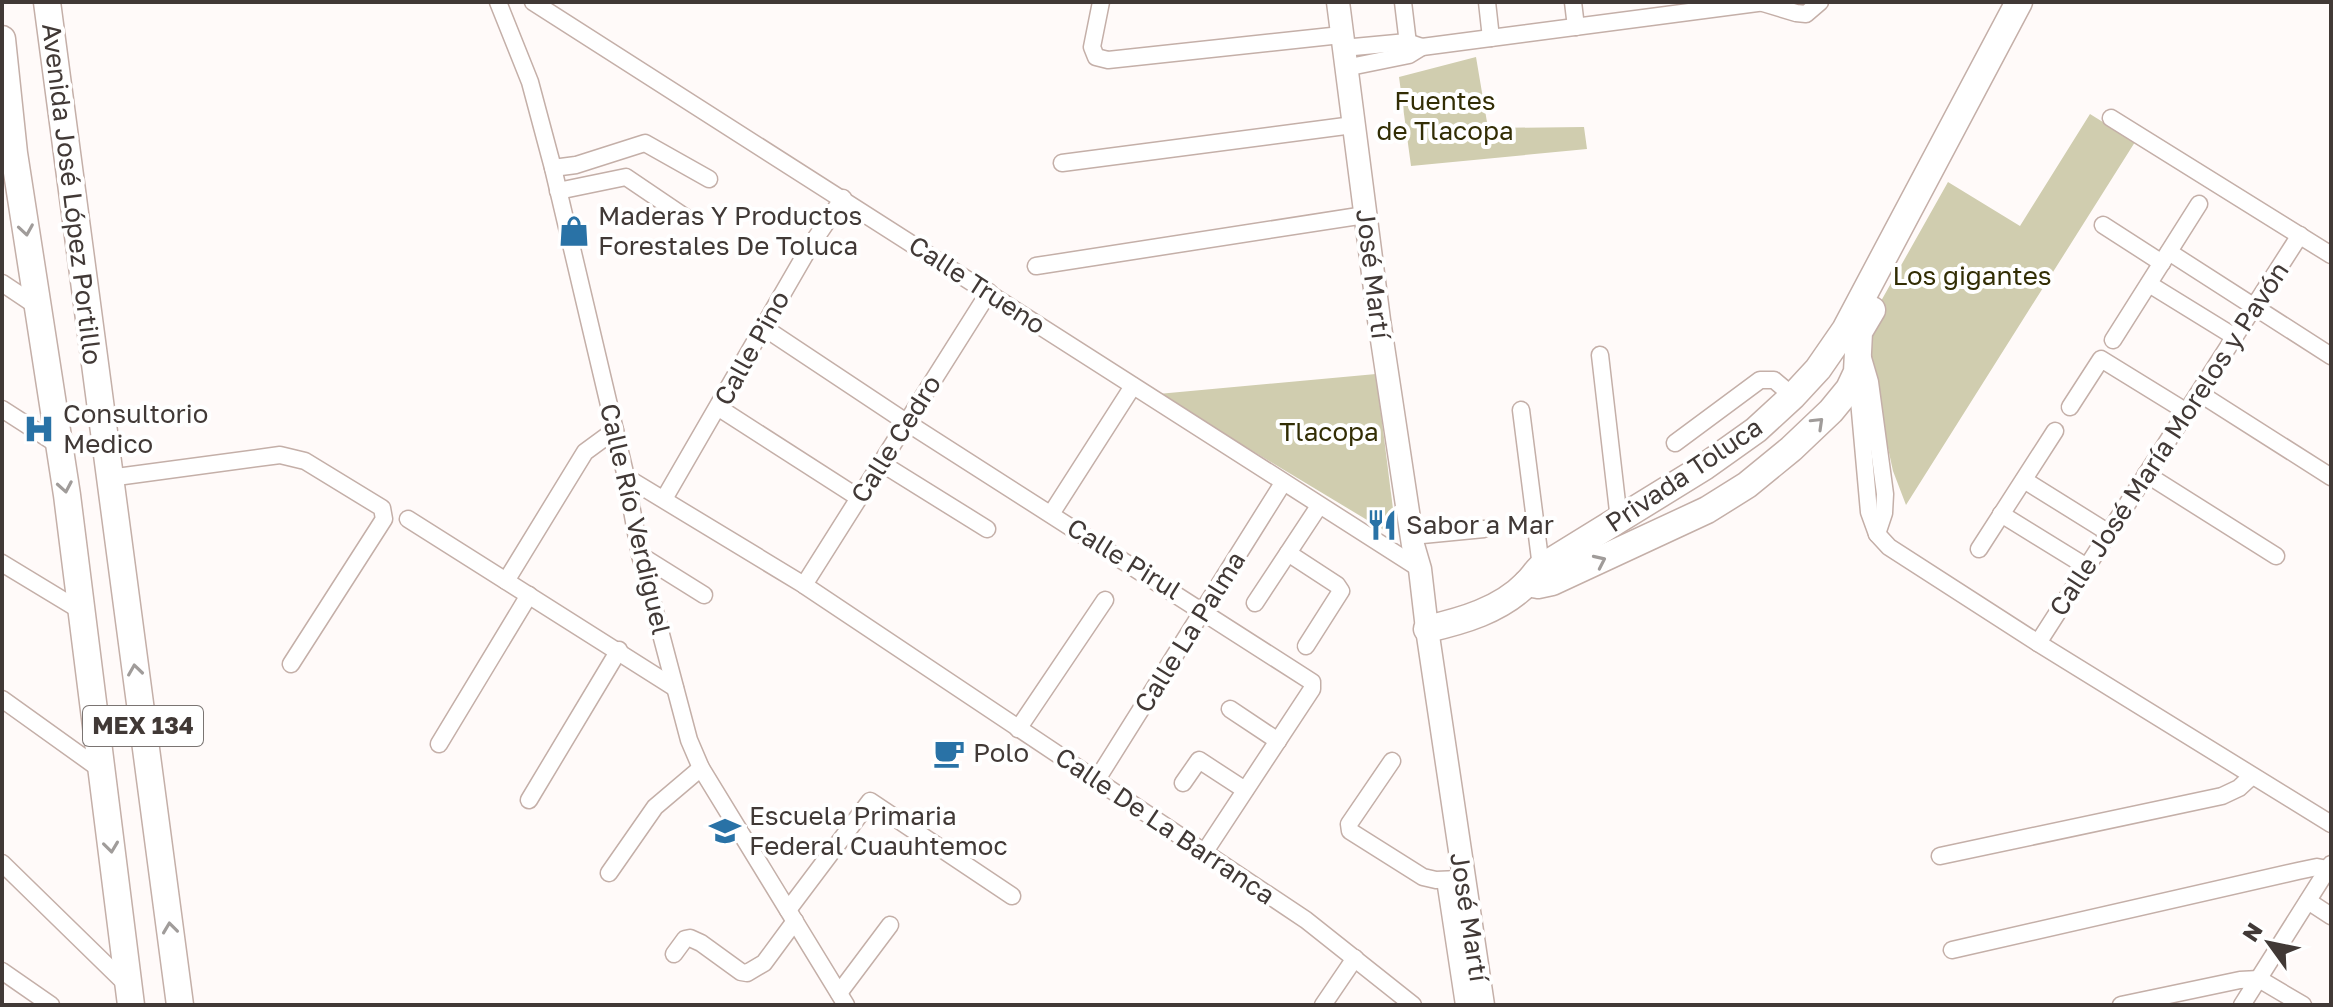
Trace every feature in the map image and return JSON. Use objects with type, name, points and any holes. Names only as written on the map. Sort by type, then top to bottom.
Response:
[{"type":"main road","name":"Avenida José López Portillo","points":[[47,2],[180,1005]]},
{"type":"main road","name":"José Martí","points":[[1338,2],[1456,879],[1483,1005]]},
{"type":"main road","points":[[1850,348],[2019,2]]},
{"type":"main road","points":[[1850,348],[2035,2]]},
{"type":"main road","name":"Avenida José López Portillo","points":[[2,39],[8,149],[38,307],[67,495],[129,995]]},
{"type":"main road","name":"Privada Toluca","points":[[1427,629],[1473,617],[1537,579],[1619,520],[1756,430],[1850,348]]},
{"type":"main road","name":"Privada Toluca","points":[[1537,579],[1687,520],[1747,485],[1791,449],[1849,389],[1850,348]]},
{"type":"main road","name":"José Martí","points":[[1413,553],[1427,629],[1467,1005]]},
{"type":"main road","points":[[81,611],[90,623],[108,628],[119,622],[125,604]]},
{"type":"street","name":"Calle Río Verdiguel","points":[[498,2],[530,82],[553,168],[626,477],[640,555],[675,688],[701,768],[843,999]]},
{"type":"street","name":"Calle Trueno","points":[[533,2],[1319,506],[1413,553]]},
{"type":"street","points":[[1101,2],[1092,47],[1096,57],[1108,60],[1413,48],[1576,27],[1658,9],[1764,2],[1806,14],[1820,2]]},
{"type":"street","points":[[1403,2],[1413,48]]},
{"type":"street","points":[[1487,2],[1491,38]]},
{"type":"street","points":[[1573,2],[1576,27]]},
{"type":"street","points":[[2111,118],[2331,255]]},
{"type":"street","points":[[1062,163],[1353,125]]},
{"type":"street","points":[[553,168],[576,165],[645,143],[709,179]]},
{"type":"street","points":[[558,191],[626,177],[688,219]]},
{"type":"street","name":"Calle Pino","points":[[664,499],[809,248],[843,198]]},
{"type":"street","points":[[2113,340],[2199,204]]},
{"type":"street","points":[[1036,266],[1365,215]]},
{"type":"street","points":[[2103,225],[2255,306],[2331,356]]},
{"type":"street","name":"Calle José María Morelos y Pavón","points":[[2038,643],[2300,235]]},
{"type":"street","points":[[2,283],[38,307]]},
{"type":"street","points":[[2149,284],[2235,337]]},
{"type":"street","name":"Calle Cedro","points":[[804,585],[989,292]]},
{"type":"street","name":"Calle Pirul","points":[[763,327],[1312,682],[1312,689],[1204,853]]},
{"type":"street","points":[[1850,348],[1870,382],[1885,494],[1884,513],[1877,534]]},
{"type":"street","points":[[1850,348],[1867,498],[1877,534],[1899,554],[2038,643],[2331,824]]},
{"type":"street","points":[[1600,355],[1619,520]]},
{"type":"street","points":[[2070,407],[2101,359],[2187,412]]},
{"type":"street","points":[[1675,443],[1760,380],[1774,380],[1793,396]]},
{"type":"street","points":[[1051,514],[1133,386]]},
{"type":"street","points":[[2199,393],[2331,477]]},
{"type":"street","points":[[719,408],[859,498]]},
{"type":"street","points":[[2,409],[58,445]]},
{"type":"street","points":[[1521,410],[1537,579]]},
{"type":"street","points":[[506,581],[585,452],[615,430]]},
{"type":"street","points":[[1979,549],[2055,431]]},
{"type":"street","points":[[109,478],[280,455],[292,456],[382,508],[384,519],[291,664]]},
{"type":"street","points":[[881,463],[987,529]]},
{"type":"street","points":[[2146,474],[2276,556]]},
{"type":"street","name":"Calle De La Barranca","points":[[626,477],[804,585],[1306,920],[1413,1005]]},
{"type":"street","points":[[2024,480],[2109,533]]},
{"type":"street","name":"Calle La Palma","points":[[1096,781],[1283,483]]},
{"type":"street","points":[[1255,603],[1319,506]]},
{"type":"street","points":[[2001,514],[2087,567]]},
{"type":"street","points":[[408,519],[675,688]]},
{"type":"street","points":[[1413,553],[1484,529]]},
{"type":"street","points":[[1288,553],[1340,587],[1341,591],[1306,646]]},
{"type":"street","points":[[640,555],[704,595]]},
{"type":"street","points":[[3,567],[81,611]]},
{"type":"street","points":[[439,744],[529,595]]},
{"type":"street","points":[[1018,729],[1105,600]]},
{"type":"street","points":[[529,800],[619,650]]},
{"type":"street","points":[[2,699],[101,770]]},
{"type":"street","points":[[1230,709],[1278,741]]},
{"type":"street","points":[[1183,783],[1199,760],[1245,790]]},
{"type":"street","points":[[1392,761],[1349,824],[1350,831],[1417,874],[1436,880],[1456,879]]},
{"type":"street","points":[[609,873],[655,807],[701,768]]},
{"type":"street","points":[[1940,856],[2222,796],[2239,788],[2252,776]]},
{"type":"street","points":[[674,954],[685,939],[695,940],[741,972],[747,973],[764,963],[791,915],[870,801],[1012,896]]},
{"type":"street","points":[[2,863],[129,995]]},
{"type":"street","points":[[2242,1005],[2329,866]]},
{"type":"street","points":[[1952,950],[2329,866]]},
{"type":"street","points":[[2308,901],[2331,916]]},
{"type":"street","points":[[843,999],[890,925]]},
{"type":"street","points":[[1323,1005],[1355,958]]},
{"type":"street","points":[[2,971],[51,1005]]},
{"type":"street","points":[[2121,1005],[2240,980],[2259,979],[2303,1005]]},
{"type":"green space","name":"Fuentes de Tlacopa","points":[[1476,57],[1488,128],[1584,127],[1587,149],[1411,166],[1399,77]]},
{"type":"green space","name":"Los gigantes","points":[[2090,114],[2135,142],[1906,505],[1893,471],[1863,333],[1948,182],[2020,226]]},
{"type":"green space","name":"Tlacopa","points":[[1376,374],[1395,525],[1392,535],[1158,394]]},
{"type":"place","name":"Maderas Y Productos Forestales De Toluca","points":[[574,231]]},
{"type":"place","name":"Consultorio Medico","points":[[39,429]]},
{"type":"place","name":"Sabor a Mar","points":[[1382,525]]},
{"type":"place","name":"Polo","points":[[949,753]]},
{"type":"place","name":"Escuela Primaria Federal Cuauhtemoc","points":[[725,831]]}]
